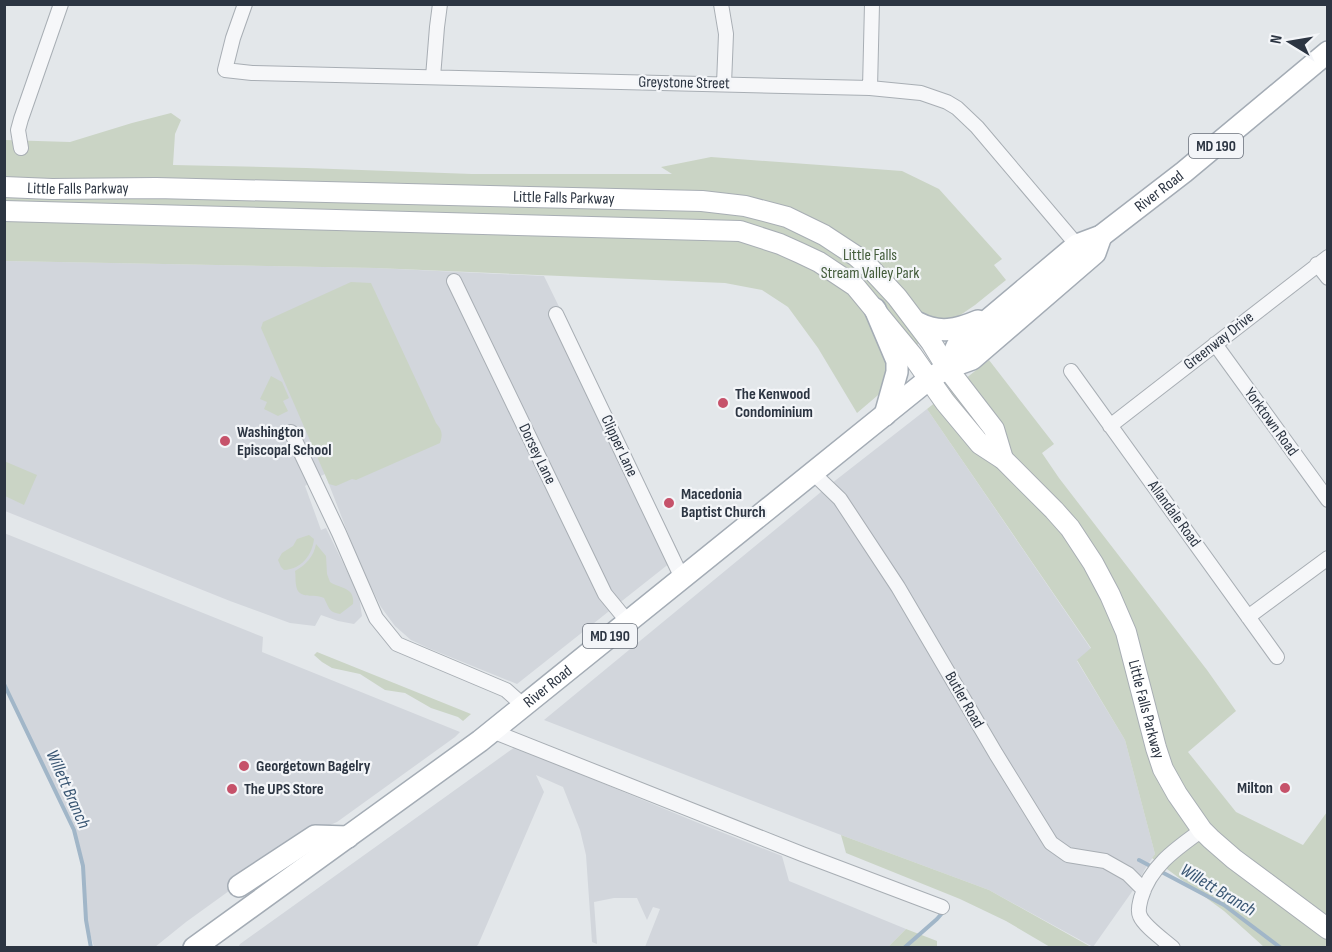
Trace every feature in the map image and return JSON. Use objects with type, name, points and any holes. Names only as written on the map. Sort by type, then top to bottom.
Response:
[{"type":"main road","name":"River Road","points":[[938,374],[957,346],[1077,245],[1101,236],[1184,172],[1326,55]]},
{"type":"main road","name":"Little Falls Parkway","points":[[4,187],[156,188],[702,201],[734,204],[766,211],[807,226],[856,256],[885,282],[918,323],[931,342],[938,374]]},
{"type":"main road","name":"Little Falls Parkway","points":[[4,211],[740,231],[780,244],[819,262],[855,286],[912,355],[938,374],[994,429],[1003,459],[1070,528],[1093,563],[1126,632],[1163,769],[1202,830],[1234,859],[1328,929]]},
{"type":"main road","name":"River Road","points":[[195,948],[435,775],[492,731],[938,374],[972,359],[1095,253],[1101,236]]},
{"type":"main road","points":[[1036,305],[1045,289],[1078,260],[1077,245]]},
{"type":"main road","points":[[874,309],[897,361],[897,372],[885,415]]},
{"type":"main road","points":[[918,323],[932,329],[948,330],[965,327],[993,316]]},
{"type":"main road","points":[[239,886],[315,836],[348,837]]},
{"type":"street","points":[[21,148],[18,130],[21,119],[61,4]]},
{"type":"street","name":"Greystone Street","points":[[245,4],[225,70],[252,73],[870,88],[921,93],[957,108],[977,127],[1077,245]]},
{"type":"street","points":[[433,77],[440,4]]},
{"type":"street","points":[[721,4],[726,34],[724,84]]},
{"type":"street","points":[[870,88],[872,4]]},
{"type":"street","points":[[1322,261],[1328,278]]},
{"type":"street","name":"Greenway Drive","points":[[1110,426],[1322,261]]},
{"type":"street","name":"Dorsey Lane","points":[[454,281],[605,594],[628,622]]},
{"type":"street","name":"Clipper Lane","points":[[556,314],[682,578]]},
{"type":"street","name":"Yorktown Road","points":[[1215,344],[1328,500]]},
{"type":"street","name":"Allandale Road","points":[[1071,371],[1277,657]]},
{"type":"street","points":[[291,432],[339,532],[376,618],[397,645],[506,690],[524,706]]},
{"type":"street","name":"Butler Road","points":[[813,473],[840,499],[898,587],[1051,843],[1068,855],[1105,861],[1128,874],[1143,890]]},
{"type":"street","points":[[1248,617],[1328,558]]},
{"type":"street","points":[[492,731],[801,854],[942,907]]},
{"type":"street","points":[[1173,948],[1144,922],[1138,909],[1143,890],[1161,862],[1202,830]]},
{"type":"shaded area","points":[[4,261],[376,268],[544,276],[680,555],[517,684],[411,640],[395,626],[381,607],[361,567],[325,474],[305,486],[321,530],[326,528],[359,596],[362,616],[354,624],[321,615],[315,626],[290,623],[5,511]]},
{"type":"shaded area","points":[[927,409],[1091,649],[1077,661],[1125,740],[1155,854],[1136,886],[1093,947],[989,890],[544,720],[827,487]]},
{"type":"shaded area","points":[[4,533],[263,637],[262,652],[460,732],[337,822],[311,833],[286,850],[155,947],[94,947],[86,920],[83,866],[74,830],[5,684]]},
{"type":"shaded area","points":[[515,747],[782,856],[789,881],[906,929],[888,947],[645,947],[660,909],[653,907],[647,920],[637,898],[614,898],[594,902],[597,944],[592,942],[586,855],[580,830],[563,787],[536,775],[544,792],[478,945],[475,947],[238,948],[240,944]]},
{"type":"green space","name":"Little Falls Stream Valley Park","points":[[171,113],[181,120],[175,134],[173,165],[472,174],[672,174],[661,167],[711,157],[902,171],[939,189],[1002,259],[994,265],[1006,280],[975,305],[895,360],[884,390],[857,413],[818,348],[788,307],[762,290],[725,283],[376,268],[5,261],[5,140],[70,142]]},
{"type":"green space","points":[[351,282],[371,283],[441,430],[441,437],[440,443],[356,480],[352,479],[336,486],[329,484],[261,328],[263,322]]},
{"type":"green space","points":[[989,360],[1054,444],[1042,453],[1059,478],[1236,711],[1188,752],[1236,812],[1303,845],[1327,812],[1327,947],[1264,947],[1224,911],[1152,858],[1155,854],[1125,740],[1077,660],[1091,648],[927,409]]},
{"type":"green space","points":[[271,376],[282,382],[289,398],[283,401],[288,411],[278,416],[264,409],[267,402],[260,399]]},
{"type":"green space","points":[[4,461],[37,475],[24,505],[5,496]]},
{"type":"green space","points":[[309,535],[314,539],[308,556],[296,567],[284,570],[278,560],[282,553],[293,546],[297,539]]},
{"type":"green space","points":[[316,544],[326,556],[330,582],[352,594],[353,604],[340,614],[331,610],[324,598],[303,595],[297,590],[295,571],[309,560]]},
{"type":"green space","points":[[317,652],[471,714],[463,721],[458,717],[431,708],[405,693],[385,690],[360,674],[332,668],[314,655]]},
{"type":"green space","points":[[841,835],[989,890],[1091,947],[1050,947],[1006,921],[960,899],[846,853]]},
{"type":"green space","points":[[906,929],[937,941],[937,947],[888,947]]},
{"type":"waterway","name":"Willett Branch","points":[[4,684],[74,830],[83,866],[86,920],[91,948]]},
{"type":"waterway","name":"Willett Branch","points":[[1139,860],[1224,905],[1281,948]]},
{"type":"waterway","name":"Willett Branch","points":[[904,948],[943,912]]},
{"type":"place","name":"The Kenwood Condominium","points":[[723,403]]},
{"type":"place","name":"Washington Episcopal School","points":[[225,441]]},
{"type":"place","name":"Macedonia Baptist Church","points":[[669,503]]},
{"type":"place","name":"Georgetown Bagelry","points":[[244,766]]},
{"type":"place","name":"Milton","points":[[1285,788]]},
{"type":"place","name":"The UPS Store","points":[[232,789]]}]
